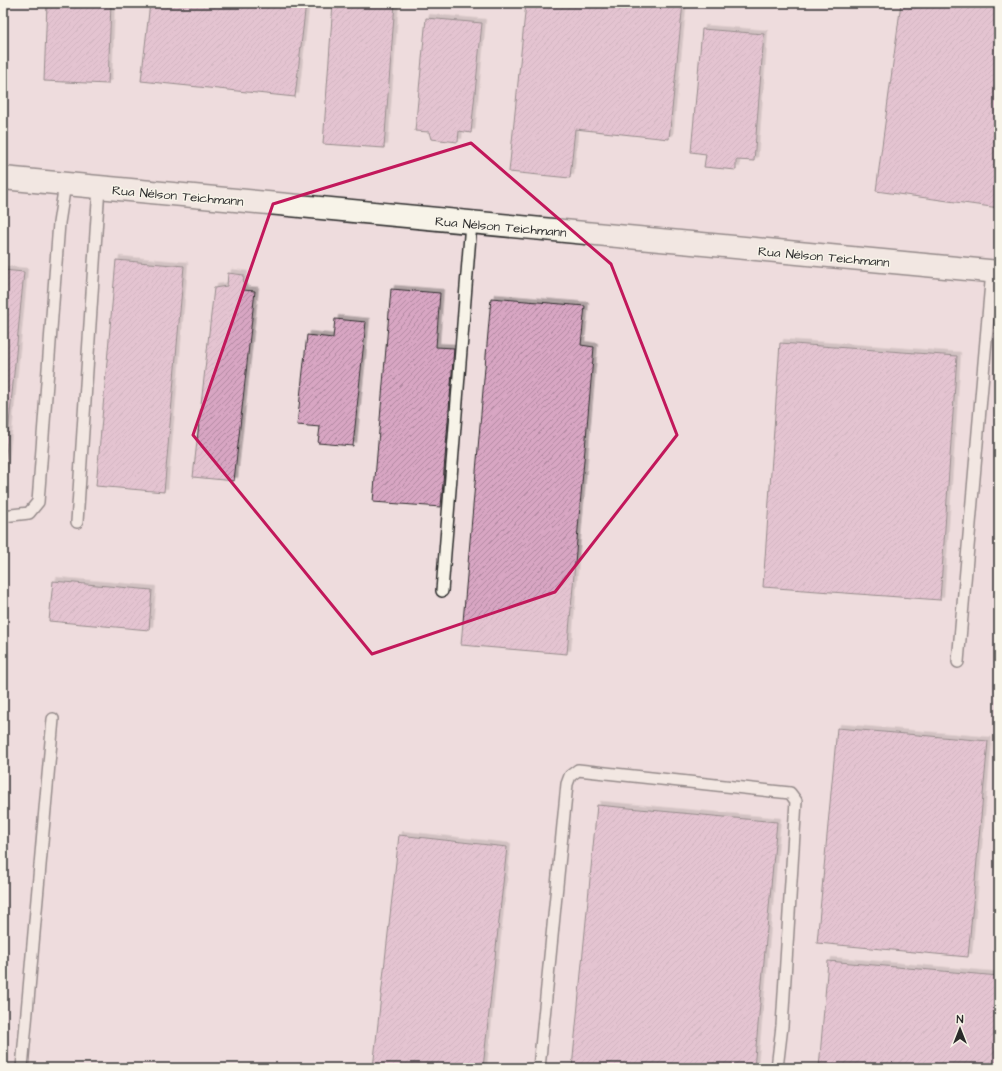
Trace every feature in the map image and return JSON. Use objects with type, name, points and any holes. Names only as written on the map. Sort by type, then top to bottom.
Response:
[{"type":"main road","name":"Rua Nélson Teichmann","points":[[3,178],[996,272]]},
{"type":"lane","points":[[3,516],[29,513],[38,502],[59,223],[65,184]]},
{"type":"lane","points":[[78,522],[99,188]]},
{"type":"lane","points":[[442,591],[471,223]]},
{"type":"lane","points":[[958,662],[996,272]]},
{"type":"lane","points":[[22,1068],[53,719]]},
{"type":"lane","points":[[539,1068],[567,784],[570,776],[578,770],[790,792],[796,801],[782,1026],[777,1068]]},
{"type":"highlighted area","points":[[471,143],[611,264],[677,435],[555,592],[372,654],[193,435],[273,204]]},
{"type":"building","points":[[47,3],[111,3],[108,84],[44,81]]},
{"type":"building","points":[[150,3],[306,3],[295,97],[141,81]]},
{"type":"building","points":[[333,3],[395,3],[384,148],[323,144]]},
{"type":"building","points":[[526,3],[683,3],[669,139],[575,129],[570,178],[509,172]]},
{"type":"building","points":[[901,3],[999,3],[999,208],[876,191]]},
{"type":"building","points":[[426,18],[482,23],[471,133],[459,131],[458,142],[431,139],[429,132],[415,131]]},
{"type":"building","points":[[702,29],[764,34],[754,161],[736,160],[736,170],[704,167],[706,154],[691,152]]},
{"type":"building","points":[[116,260],[184,266],[164,492],[96,486]]},
{"type":"building","points":[[3,270],[24,272],[3,485]]},
{"type":"building","points":[[228,273],[244,275],[243,290],[255,291],[234,481],[193,477],[214,288],[227,286]]},
{"type":"building","points":[[391,289],[440,293],[436,347],[454,348],[441,507],[373,502]]},
{"type":"building","points":[[491,298],[585,306],[581,345],[594,347],[567,654],[461,645]]},
{"type":"building","points":[[335,319],[366,322],[353,446],[318,443],[320,427],[297,425],[307,335],[333,338]]},
{"type":"building","points":[[780,343],[957,356],[940,600],[763,587]]},
{"type":"building","points":[[53,581],[152,590],[149,630],[49,621]]},
{"type":"building","points":[[837,728],[988,741],[968,957],[817,943]]},
{"type":"building","points":[[597,805],[777,822],[754,1068],[572,1068]]},
{"type":"building","points":[[399,835],[507,847],[483,1068],[373,1068]]},
{"type":"building","points":[[828,961],[999,976],[999,1068],[819,1068]]}]
